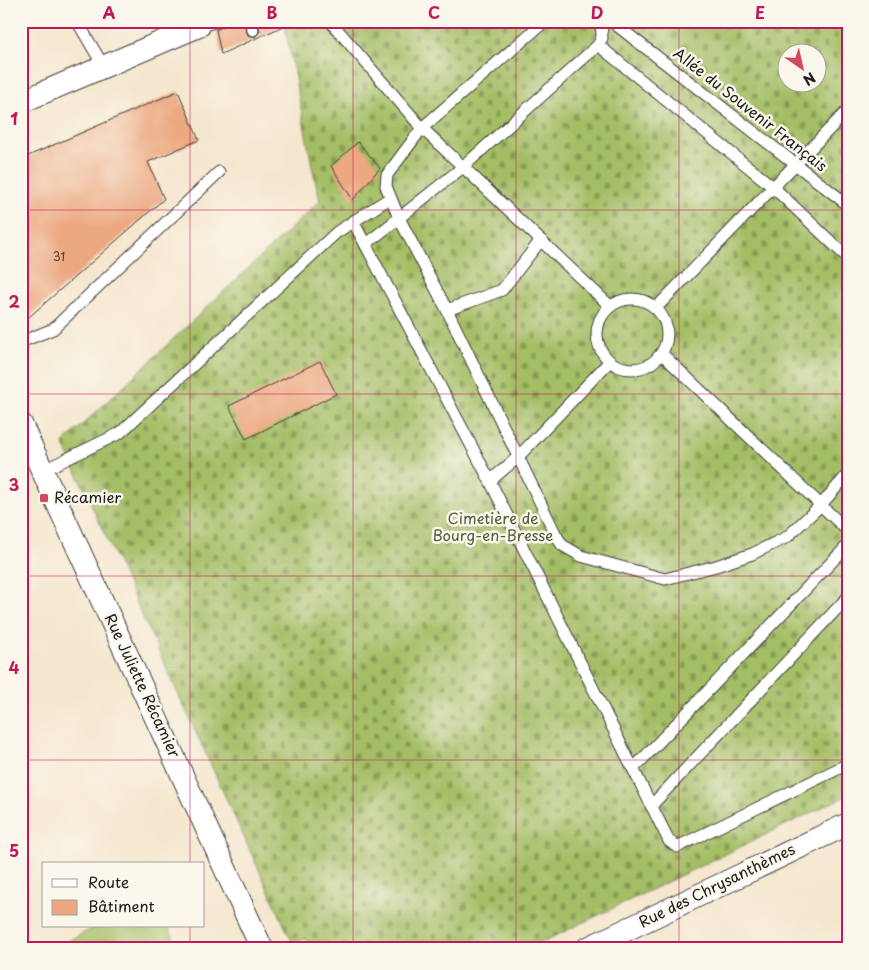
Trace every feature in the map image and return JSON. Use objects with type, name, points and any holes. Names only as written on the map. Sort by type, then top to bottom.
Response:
[{"type":"street","points":[[21,102],[209,24]]},
{"type":"street","name":"Rue Juliette Récamier","points":[[21,424],[262,949]]},
{"type":"street","name":"Rue des Chrysanthèmes","points":[[586,949],[848,824]]},
{"type":"lane","points":[[77,21],[104,67]]},
{"type":"lane","points":[[330,21],[422,128],[610,306]]},
{"type":"lane","points":[[545,21],[422,128],[387,175],[386,186],[399,218],[447,310],[554,533],[562,545],[580,556],[665,579],[716,566],[752,554],[787,538],[820,506],[848,474]]},
{"type":"lane","points":[[366,244],[463,167],[598,45],[602,38],[601,21]]},
{"type":"lane","name":"Allée du Souvenir Français","points":[[611,21],[848,205]]},
{"type":"lane","points":[[598,45],[773,187],[848,258]]},
{"type":"lane","points":[[656,308],[848,110]]},
{"type":"lane","points":[[21,342],[53,329],[220,172]]},
{"type":"lane","points":[[42,471],[120,433],[337,232],[390,198]]},
{"type":"lane","points":[[353,221],[490,481],[669,841],[677,847],[848,764]]},
{"type":"lane","points":[[447,310],[502,290],[541,240]]},
{"type":"lane","points":[[629,299],[638,299],[648,302],[656,308],[666,325],[667,334],[661,353],[654,360],[637,368],[628,369],[610,361],[602,352],[597,340],[597,327],[602,315],[610,306],[629,299]]},
{"type":"lane","points":[[661,353],[848,532]]},
{"type":"lane","points":[[490,481],[518,458],[610,361]]},
{"type":"lane","points":[[633,770],[848,546]]},
{"type":"lane","points":[[651,806],[848,597]]},
{"type":"green space","name":"Cimetière de Bourg-en-Bresse","points":[[284,21],[848,21],[848,795],[528,949],[311,949],[306,938],[293,944],[63,443],[320,201]]},
{"type":"green space","points":[[93,928],[169,928],[179,949],[53,949]]},
{"type":"building","points":[[258,21],[295,21],[221,54],[216,30],[226,25],[243,22],[248,35],[255,37],[260,31]]},
{"type":"building","points":[[178,91],[199,140],[148,162],[164,199],[21,324],[21,159]]},
{"type":"building","points":[[358,142],[380,168],[353,200],[331,166]]},
{"type":"building","points":[[320,361],[336,394],[246,439],[229,406]]},
{"type":"place","name":"Récamier","points":[[44,498]]}]
